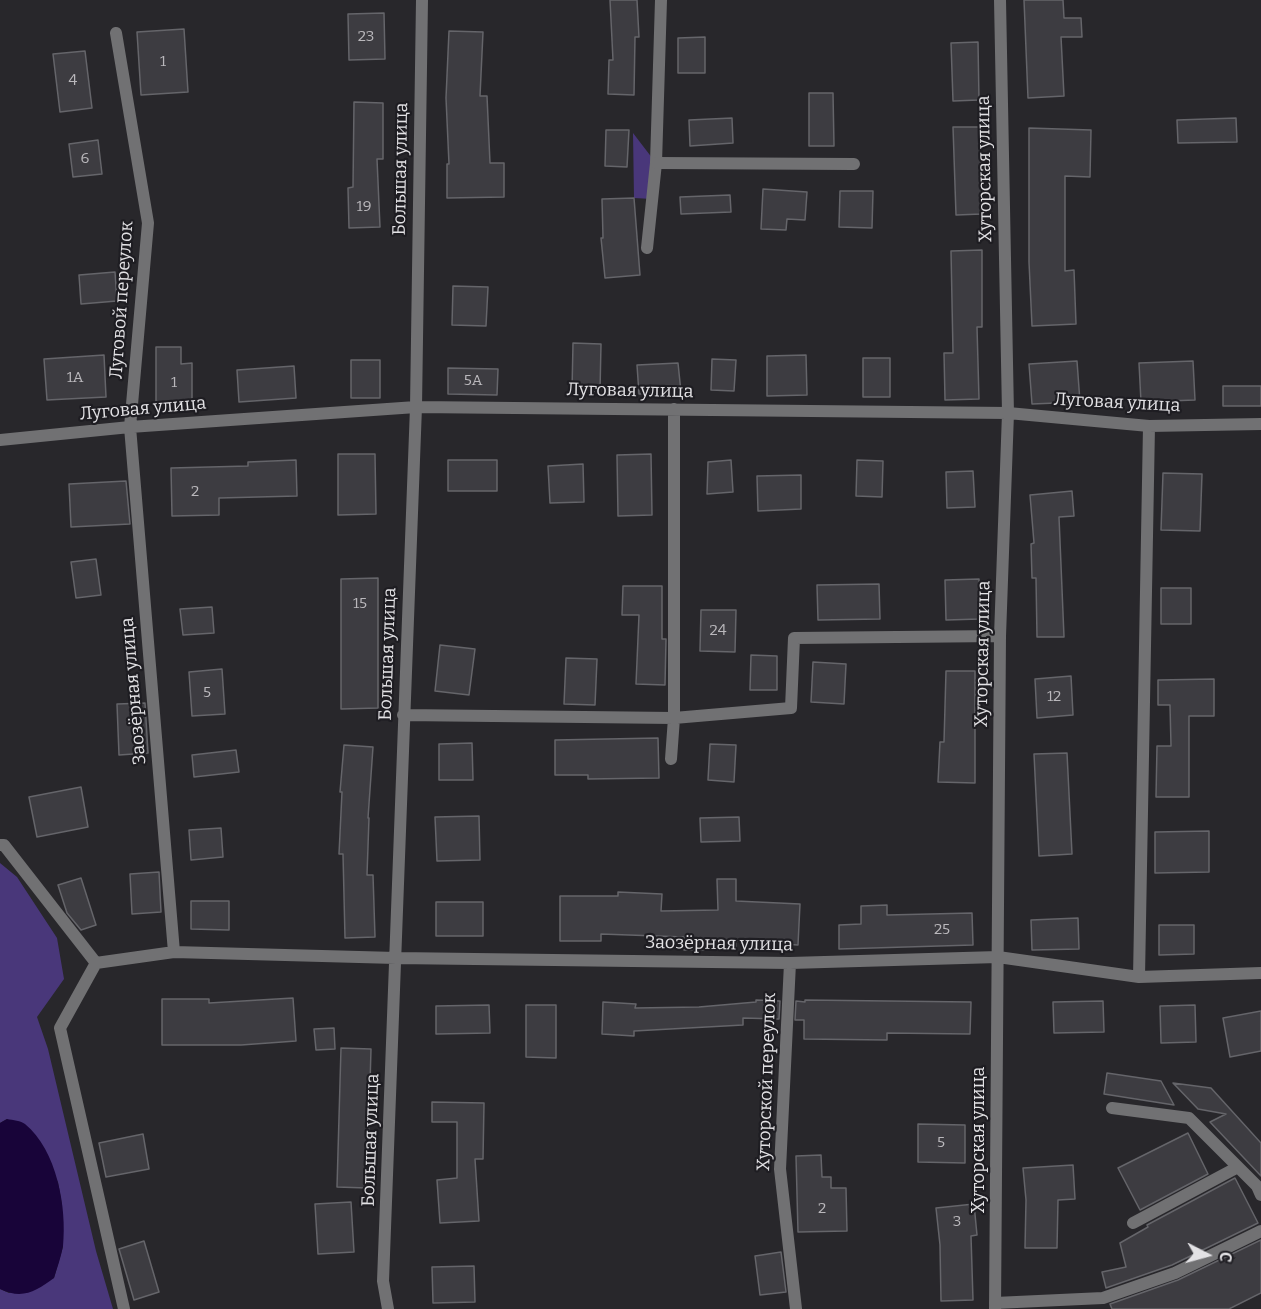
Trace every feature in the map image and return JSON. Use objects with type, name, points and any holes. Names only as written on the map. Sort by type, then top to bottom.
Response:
[{"type":"street","name":"Большая улица","points":[[388,1309],[383,1281],[416,407],[422,0]]},
{"type":"street","points":[[646,248],[656,163],[661,0]]},
{"type":"street","name":"Хуторская улица","points":[[995,1306],[1000,636],[1008,413],[1000,0]]},
{"type":"street","name":"Луговой переулок","points":[[116,33],[148,223],[130,427]]},
{"type":"street","points":[[656,163],[854,164]]},
{"type":"street","name":"Луговая улица","points":[[0,440],[130,427],[416,407],[1008,413],[1149,426],[1261,424]]},
{"type":"street","points":[[672,759],[674,409]]},
{"type":"street","points":[[1139,977],[1149,426]]},
{"type":"street","name":"Заозёрная улица","points":[[130,427],[174,952]]},
{"type":"street","points":[[403,715],[674,717],[791,708],[794,638],[1000,636]]},
{"type":"street","points":[[0,845],[4,845],[96,963],[60,1028],[124,1309]]},
{"type":"street","name":"Заозёрная улица","points":[[96,963],[174,952],[396,958],[790,963],[998,957],[1139,977],[1261,973]]},
{"type":"street","name":"Хуторской переулок","points":[[790,963],[780,1169],[796,1309]]},
{"type":"street","points":[[1112,1108],[1189,1118],[1257,1186],[1261,1194]]},
{"type":"street","points":[[1133,1223],[1238,1167]]},
{"type":"street","points":[[995,1306],[1103,1298],[1175,1273],[1261,1231]]},
{"type":"shaded area","points":[[633,133],[656,163],[652,199],[634,198]]},
{"type":"shaded area","points":[[0,863],[17,877],[57,938],[64,979],[37,1017],[48,1049],[96,1251],[113,1309],[0,1309],[0,1289],[9,1293],[54,1278],[63,1247],[62,1205],[58,1182],[7,1119],[0,1123]]},
{"type":"shaded area","points":[[7,1119],[25,1124],[45,1149],[57,1181],[63,1215],[63,1246],[54,1278],[35,1290],[22,1294],[0,1289],[0,1123]]},
{"type":"building","points":[[610,0],[637,0],[639,37],[635,37],[634,95],[608,94],[609,60],[613,60]]},
{"type":"building","points":[[1024,0],[1063,0],[1064,18],[1081,18],[1082,37],[1061,37],[1064,96],[1028,98]]},
{"type":"building","points":[[384,13],[385,59],[349,60],[348,14]]},
{"type":"building","points":[[184,29],[188,92],[141,95],[137,32]]},
{"type":"building","points":[[449,31],[483,32],[480,96],[487,96],[490,163],[504,163],[504,197],[447,198],[447,164],[449,164],[446,98]]},
{"type":"building","points":[[705,37],[705,73],[678,73],[678,38]]},
{"type":"building","points":[[978,42],[979,100],[953,101],[951,43]]},
{"type":"building","points":[[85,51],[92,108],[60,112],[53,54]]},
{"type":"building","points":[[809,93],[833,93],[834,146],[809,146]]},
{"type":"building","points":[[354,102],[383,103],[383,159],[377,159],[380,227],[349,228],[348,188],[353,187]]},
{"type":"building","points":[[732,118],[733,143],[690,146],[689,120]]},
{"type":"building","points":[[1236,118],[1237,142],[1178,143],[1177,120]]},
{"type":"building","points":[[953,127],[980,127],[982,214],[956,215]]},
{"type":"building","points":[[1029,128],[1091,130],[1090,177],[1065,176],[1065,271],[1074,270],[1076,324],[1032,326],[1029,262]]},
{"type":"building","points":[[606,130],[629,130],[627,167],[605,166]]},
{"type":"building","points":[[98,140],[102,174],[73,177],[69,144]]},
{"type":"building","points":[[763,189],[807,192],[805,220],[787,219],[786,230],[761,229]]},
{"type":"building","points":[[840,191],[873,191],[872,228],[839,227]]},
{"type":"building","points":[[730,195],[731,212],[681,214],[680,197]]},
{"type":"building","points":[[634,198],[640,275],[605,278],[601,238],[603,238],[602,199]]},
{"type":"building","points":[[982,250],[982,327],[977,327],[979,399],[945,400],[944,353],[953,353],[951,251]]},
{"type":"building","points":[[115,272],[117,301],[81,304],[79,275]]},
{"type":"building","points":[[453,286],[488,287],[486,326],[452,325]]},
{"type":"building","points":[[573,343],[601,344],[600,391],[572,390]]},
{"type":"building","points":[[156,347],[181,347],[181,364],[192,363],[192,402],[156,403]]},
{"type":"building","points":[[104,355],[106,397],[47,400],[44,359]]},
{"type":"building","points":[[806,355],[807,395],[767,396],[767,356]]},
{"type":"building","points":[[863,358],[890,358],[890,397],[863,397]]},
{"type":"building","points":[[712,359],[736,360],[734,391],[711,390]]},
{"type":"building","points":[[351,360],[380,360],[380,398],[351,398]]},
{"type":"building","points":[[1077,361],[1080,402],[1032,404],[1029,364]]},
{"type":"building","points":[[1193,361],[1195,400],[1141,402],[1139,363]]},
{"type":"building","points":[[678,363],[681,392],[639,394],[637,365]]},
{"type":"building","points":[[294,366],[296,398],[239,402],[237,370]]},
{"type":"building","points":[[448,368],[498,369],[497,395],[448,394]]},
{"type":"building","points":[[1223,386],[1261,386],[1261,406],[1223,406]]},
{"type":"building","points":[[338,454],[375,454],[376,514],[338,515]]},
{"type":"building","points":[[651,454],[652,515],[618,516],[617,455]]},
{"type":"building","points":[[296,460],[297,496],[219,498],[219,515],[172,516],[171,468],[248,466],[248,462]]},
{"type":"building","points":[[448,460],[497,460],[497,491],[448,491]]},
{"type":"building","points":[[731,460],[733,492],[707,494],[708,462]]},
{"type":"building","points":[[857,460],[883,461],[882,497],[856,496]]},
{"type":"building","points":[[583,464],[584,502],[550,503],[548,466]]},
{"type":"building","points":[[973,471],[975,507],[947,508],[946,472]]},
{"type":"building","points":[[1163,473],[1202,474],[1200,531],[1161,530]]},
{"type":"building","points":[[801,475],[801,509],[758,511],[757,476]]},
{"type":"building","points":[[126,481],[130,524],[71,527],[69,484]]},
{"type":"building","points":[[1072,491],[1074,516],[1059,517],[1064,637],[1037,637],[1036,578],[1032,578],[1031,544],[1034,543],[1030,495]]},
{"type":"building","points":[[96,559],[101,595],[76,598],[71,562]]},
{"type":"building","points":[[378,578],[378,708],[341,709],[341,579]]},
{"type":"building","points":[[979,579],[980,619],[946,620],[945,580]]},
{"type":"building","points":[[879,584],[880,619],[818,620],[817,585]]},
{"type":"building","points":[[623,586],[662,586],[662,639],[666,639],[665,685],[636,684],[639,615],[622,615]]},
{"type":"building","points":[[1161,588],[1191,588],[1191,624],[1161,624]]},
{"type":"building","points":[[212,607],[214,633],[183,635],[180,609]]},
{"type":"building","points":[[701,610],[736,610],[735,652],[700,651]]},
{"type":"building","points":[[440,645],[475,649],[469,695],[435,691]]},
{"type":"building","points":[[751,655],[777,656],[777,690],[750,690]]},
{"type":"building","points":[[566,658],[597,659],[595,705],[564,704]]},
{"type":"building","points":[[813,662],[846,664],[844,704],[811,702]]},
{"type":"building","points":[[222,669],[225,714],[192,716],[189,672]]},
{"type":"building","points":[[946,671],[975,671],[975,783],[938,782],[940,742],[944,742]]},
{"type":"building","points":[[1071,676],[1073,715],[1037,718],[1035,679]]},
{"type":"building","points":[[1214,679],[1214,716],[1189,716],[1189,797],[1156,797],[1157,746],[1171,746],[1170,705],[1158,705],[1158,680]]},
{"type":"building","points":[[145,703],[148,753],[119,755],[117,704]]},
{"type":"building","points":[[658,738],[659,778],[588,779],[588,775],[555,775],[555,740]]},
{"type":"building","points":[[472,743],[473,780],[439,780],[439,744]]},
{"type":"building","points":[[710,744],[736,745],[734,782],[708,780]]},
{"type":"building","points":[[344,745],[373,747],[367,875],[373,875],[375,937],[345,938],[343,854],[339,854],[342,792],[340,792]]},
{"type":"building","points":[[236,750],[239,772],[194,777],[192,755]]},
{"type":"building","points":[[1067,753],[1072,854],[1039,856],[1034,754]]},
{"type":"building","points":[[81,787],[88,827],[37,837],[29,797]]},
{"type":"building","points":[[479,816],[480,860],[437,861],[435,817]]},
{"type":"building","points":[[739,817],[740,841],[701,842],[700,818]]},
{"type":"building","points":[[221,828],[223,857],[191,860],[189,830]]},
{"type":"building","points":[[1209,831],[1209,872],[1155,873],[1155,832]]},
{"type":"building","points":[[159,872],[161,912],[132,914],[130,874]]},
{"type":"building","points":[[81,878],[96,925],[81,930],[67,913],[58,885]]},
{"type":"building","points":[[717,879],[736,879],[736,901],[800,904],[798,945],[736,941],[736,950],[684,950],[684,937],[601,934],[601,941],[560,941],[560,896],[618,896],[618,892],[662,894],[661,911],[718,910]]},
{"type":"building","points":[[191,901],[229,901],[229,930],[191,929]]},
{"type":"building","points":[[436,902],[483,902],[483,936],[436,936]]},
{"type":"building","points":[[887,905],[887,915],[972,913],[973,945],[839,949],[839,925],[861,924],[861,906]]},
{"type":"building","points":[[1078,918],[1079,949],[1032,950],[1031,920]]},
{"type":"building","points":[[1159,925],[1194,925],[1194,954],[1159,955]]},
{"type":"building","points":[[293,998],[296,1041],[241,1045],[162,1045],[162,999],[209,999],[209,1003]]},
{"type":"building","points":[[756,1000],[780,1001],[779,1019],[743,1018],[743,1025],[634,1031],[634,1036],[602,1034],[603,1002],[636,1004],[635,1008],[699,1007],[756,1002]]},
{"type":"building","points":[[805,1000],[971,1002],[970,1034],[887,1033],[887,1040],[804,1039],[804,1020],[795,1020],[796,1001],[805,1002]]},
{"type":"building","points":[[1103,1001],[1104,1032],[1054,1033],[1053,1002]]},
{"type":"building","points":[[489,1005],[490,1033],[436,1034],[436,1006]]},
{"type":"building","points":[[526,1005],[556,1005],[556,1058],[526,1057]]},
{"type":"building","points":[[1195,1005],[1196,1042],[1161,1043],[1160,1006]]},
{"type":"building","points":[[1261,1011],[1261,1051],[1230,1057],[1223,1018]]},
{"type":"building","points":[[334,1028],[335,1049],[316,1050],[314,1029]]},
{"type":"building","points":[[341,1048],[371,1049],[367,1188],[337,1187]]},
{"type":"building","points":[[1107,1073],[1161,1081],[1174,1105],[1104,1094]]},
{"type":"building","points":[[1173,1083],[1211,1088],[1261,1143],[1261,1176],[1210,1122],[1226,1114],[1198,1109]]},
{"type":"building","points":[[432,1102],[484,1103],[483,1159],[475,1159],[479,1221],[440,1223],[437,1180],[457,1178],[457,1122],[432,1122]]},
{"type":"building","points":[[918,1124],[965,1125],[965,1163],[918,1162]]},
{"type":"building","points":[[1188,1133],[1208,1174],[1140,1210],[1118,1168]]},
{"type":"building","points":[[143,1134],[149,1169],[106,1177],[99,1143]]},
{"type":"building","points":[[821,1155],[822,1177],[831,1177],[831,1188],[846,1188],[847,1231],[798,1232],[796,1156]]},
{"type":"building","points":[[1073,1165],[1075,1199],[1058,1200],[1057,1248],[1025,1248],[1026,1200],[1023,1168]]},
{"type":"building","points":[[1235,1178],[1258,1223],[1172,1265],[1106,1288],[1102,1272],[1126,1267],[1120,1243],[1148,1227],[1147,1225]]},
{"type":"building","points":[[351,1202],[354,1252],[318,1254],[315,1204]]},
{"type":"building","points":[[974,1204],[977,1235],[971,1236],[973,1300],[941,1301],[940,1245],[936,1208]]},
{"type":"building","points":[[1261,1240],[1261,1293],[1229,1309],[1112,1309],[1110,1304],[1178,1280]]},
{"type":"building","points":[[144,1241],[159,1292],[134,1300],[119,1249]]},
{"type":"building","points":[[781,1252],[786,1292],[760,1295],[755,1256]]},
{"type":"building","points":[[474,1266],[475,1302],[433,1303],[432,1267]]}]
